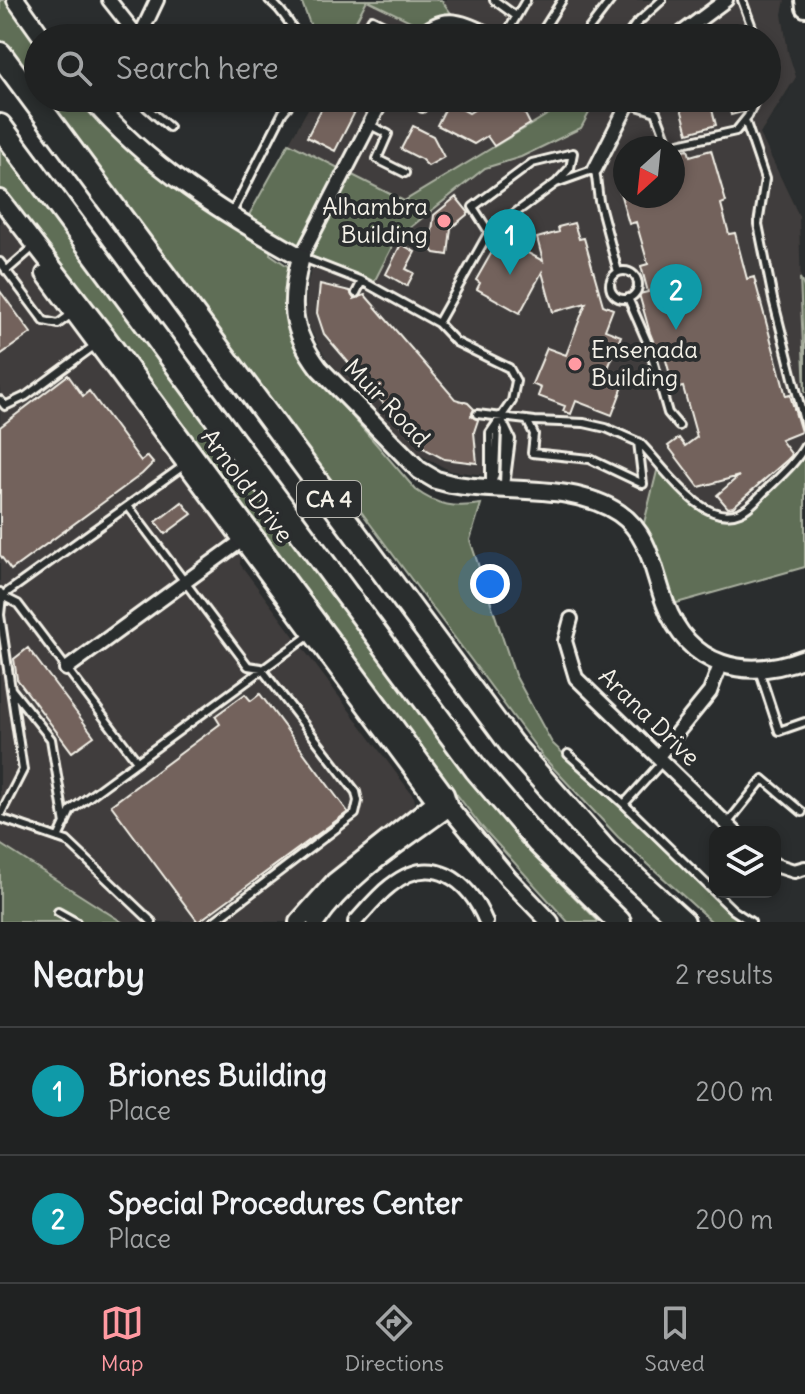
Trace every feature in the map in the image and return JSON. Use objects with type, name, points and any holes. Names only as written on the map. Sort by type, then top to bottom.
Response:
[{"type":"highway","name":"CA 4","points":[[0,54],[24,86]]},
{"type":"highway","name":"CA 4","points":[[43,112],[511,744],[606,852],[683,922]]},
{"type":"highway","name":"CA 4","points":[[0,126],[476,769],[548,852],[619,922]]},
{"type":"street","points":[[16,0],[33,24]]},
{"type":"street","points":[[109,0],[128,24]]},
{"type":"street","points":[[146,24],[157,0]]},
{"type":"street","points":[[694,24],[726,0]]},
{"type":"street","points":[[804,0],[805,8]]},
{"type":"street","points":[[435,24],[441,21],[465,24]]},
{"type":"street","points":[[109,112],[150,156],[206,201],[301,257],[376,112]]},
{"type":"street","points":[[595,169],[621,112]]},
{"type":"street","name":"Arnold Drive","points":[[0,199],[107,337],[247,536],[443,801]]},
{"type":"street","name":"Arnold Drive","points":[[0,210],[186,464],[247,536],[311,634],[443,801],[550,922]]},
{"type":"street","name":"Muir Road","points":[[301,257],[294,282],[295,322],[307,353],[419,470],[451,484],[590,499],[621,514],[641,535],[651,556],[666,606],[686,641],[720,665],[759,670],[805,658]]},
{"type":"street","points":[[66,669],[247,536]]},
{"type":"street","name":"Arana Drive","points":[[571,619],[565,641],[576,678],[729,826]]},
{"type":"street","points":[[661,758],[710,692],[720,665]]},
{"type":"street","points":[[298,922],[334,882],[443,801]]},
{"type":"street","points":[[316,922],[359,875],[443,801]]},
{"type":"street","points":[[781,867],[794,871],[805,868]]},
{"type":"street","points":[[355,922],[391,885],[420,870],[444,871],[455,877],[480,908],[486,922]]},
{"type":"lane","points":[[269,0],[284,10],[289,24]]},
{"type":"lane","points":[[494,0],[516,16]]},
{"type":"lane","points":[[511,24],[526,0]]},
{"type":"lane","points":[[547,24],[562,0]]},
{"type":"lane","points":[[593,24],[611,0]]},
{"type":"lane","points":[[636,24],[662,0]]},
{"type":"lane","points":[[742,0],[751,24]]},
{"type":"lane","points":[[152,112],[169,127]]},
{"type":"lane","points":[[230,216],[283,112]]},
{"type":"lane","points":[[656,112],[669,146],[736,131],[749,112]]},
{"type":"lane","points":[[745,120],[765,179],[758,224],[773,299],[805,425]]},
{"type":"lane","points":[[370,125],[388,134],[377,159],[405,173]]},
{"type":"lane","points":[[438,323],[489,232],[556,183],[570,168],[573,153],[532,163],[473,207],[489,232]]},
{"type":"lane","points":[[556,183],[595,169],[599,201],[618,272]]},
{"type":"lane","points":[[6,271],[29,251]]},
{"type":"lane","points":[[301,257],[362,281],[438,323],[456,342],[509,368],[516,381],[515,392],[490,433],[497,488]]},
{"type":"lane","points":[[0,262],[44,321],[58,324],[73,313]]},
{"type":"lane","points":[[627,271],[637,281],[635,293],[628,298],[619,298],[610,288],[618,272],[627,271]]},
{"type":"lane","points":[[356,293],[362,281]]},
{"type":"lane","points":[[628,298],[649,346],[668,413],[679,426]]},
{"type":"lane","points":[[0,400],[5,406],[26,396],[97,344]]},
{"type":"lane","points":[[477,414],[499,420],[584,423],[606,428],[638,442],[695,503],[708,511],[730,515],[748,507],[791,465],[805,446]]},
{"type":"lane","points":[[497,488],[502,475],[506,428],[499,420]]},
{"type":"lane","points":[[527,420],[534,434],[532,453],[590,459],[643,484],[638,442]]},
{"type":"lane","points":[[1,594],[186,464]]},
{"type":"lane","points":[[128,506],[248,666],[261,668],[356,792],[358,801],[355,814],[213,922]]},
{"type":"lane","points":[[1,594],[18,604],[137,761]]},
{"type":"lane","points":[[1,594],[0,615],[23,770],[0,816],[67,841],[152,922]]},
{"type":"lane","points":[[58,838],[71,810],[311,634]]},
{"type":"lane","points":[[759,670],[779,731],[805,722]]},
{"type":"lane","points":[[11,689],[51,739],[65,824]]},
{"type":"lane","points":[[568,754],[721,899],[751,922]]},
{"type":"lane","points":[[624,804],[661,758]]},
{"type":"lane","points":[[732,826],[763,779],[802,812]]},
{"type":"lane","points":[[58,912],[76,922]]},
{"type":"shaded area","points":[[367,0],[419,24],[354,24]]},
{"type":"shaded area","points":[[441,0],[785,0],[782,14],[796,77],[781,101],[781,24],[464,24],[457,21]]},
{"type":"shaded area","points":[[306,112],[553,112],[404,201],[289,143]]},
{"type":"shaded area","points":[[590,112],[774,112],[760,134],[799,216],[805,446],[800,455],[739,513],[708,511],[659,464],[645,520],[628,505],[594,488],[451,471],[409,449],[327,359],[319,346],[309,327],[305,310],[308,280],[314,263],[372,286],[396,239],[485,168],[521,157],[581,128]]},
{"type":"shaded area","points":[[0,210],[242,540],[240,564],[414,797],[415,802],[410,810],[378,835],[298,922],[122,922],[0,844]]},
{"type":"green space","points":[[0,0],[16,0],[30,24],[24,24],[24,86],[0,54]]},
{"type":"green space","points":[[301,0],[367,0],[354,24],[310,24]]},
{"type":"green space","points":[[367,0],[441,0],[457,21],[464,24],[416,24]]},
{"type":"green space","points":[[43,112],[107,112],[244,224],[289,143],[404,201],[552,112],[590,112],[581,128],[521,157],[485,168],[396,239],[372,286],[272,242],[270,254],[289,267],[289,331],[304,361],[416,490],[432,500],[447,504],[481,504],[470,540],[515,675],[552,743],[709,892],[709,898],[716,898],[741,922],[712,922],[618,837],[544,758],[345,490],[302,462]]},
{"type":"green space","points":[[0,126],[491,788],[517,839],[599,922],[568,922],[481,826],[0,199]]},
{"type":"green space","points":[[800,278],[805,289],[805,393]]},
{"type":"green space","points":[[805,446],[805,567],[666,606],[641,535],[659,463],[698,504],[715,511],[730,511],[758,497]]},
{"type":"green space","points":[[0,844],[122,922],[0,922]]},
{"type":"building","points":[[320,112],[355,112],[335,151],[307,137]]},
{"type":"building","points":[[444,112],[528,112],[525,114],[530,124],[494,146],[487,136],[474,144],[437,125]]},
{"type":"building","points":[[682,112],[713,112],[716,125],[688,133]]},
{"type":"building","points":[[413,126],[433,136],[444,157],[428,166],[401,149]]},
{"type":"building","points":[[688,149],[690,156],[711,150],[726,202],[721,204],[729,234],[735,233],[747,279],[754,277],[786,396],[790,395],[801,432],[781,440],[792,455],[733,507],[728,508],[717,495],[739,476],[699,487],[668,446],[679,438],[685,446],[697,437],[683,387],[674,389],[662,346],[656,348],[650,333],[639,294],[648,292],[641,266],[648,264],[636,222],[629,224],[624,208],[685,208],[685,150]]},
{"type":"building","name":"Alhambra Building","points":[[456,197],[469,213],[451,228],[448,255],[435,253],[430,248],[434,215]]},
{"type":"building","points":[[574,223],[579,239],[584,238],[603,305],[613,309],[605,330],[621,336],[606,373],[625,381],[612,415],[576,401],[571,414],[563,411],[565,406],[538,396],[541,388],[532,384],[547,348],[566,355],[586,303],[553,312],[542,272],[520,313],[477,289],[480,283],[476,280],[500,238],[543,261],[537,238],[559,232],[558,227]]},
{"type":"building","points":[[401,244],[415,252],[406,269],[414,273],[407,286],[386,274]]},
{"type":"building","points":[[320,284],[350,291],[354,299],[365,295],[455,399],[468,403],[474,409],[471,416],[478,420],[474,432],[477,463],[444,459],[427,450],[408,432],[324,334],[317,313]]},
{"type":"building","points":[[0,291],[31,333],[0,355]]},
{"type":"building","points":[[68,375],[83,396],[89,391],[141,461],[147,456],[153,463],[11,570],[0,555],[0,427]]},
{"type":"building","points":[[182,502],[192,514],[165,534],[156,522]]},
{"type":"building","points":[[28,648],[94,736],[72,752],[17,679],[14,659]]},
{"type":"building","points":[[245,694],[251,701],[260,694],[348,812],[198,922],[111,805],[220,724],[215,716]]},
{"type":"place","name":"Alhambra Building","points":[[444,221]]},
{"type":"place","name":"Briones Building","points":[[510,275]]},
{"type":"place","name":"Special Procedures Center","points":[[676,330]]},
{"type":"place","name":"Ensenada Building","points":[[575,364]]}]
